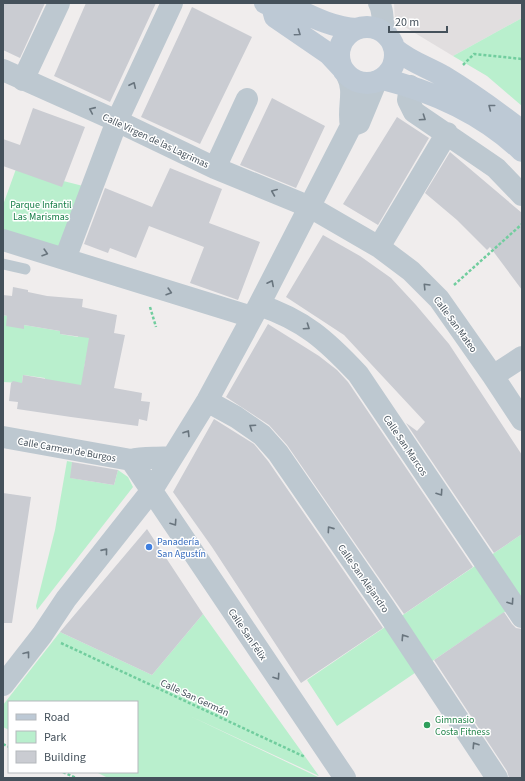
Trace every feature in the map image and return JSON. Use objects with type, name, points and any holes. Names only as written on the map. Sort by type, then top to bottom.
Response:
[{"type":"main road","points":[[522,131],[479,98],[436,72],[405,58],[391,42],[373,28],[344,28],[331,24],[283,3],[269,5],[275,17],[329,54],[344,72],[360,83],[379,80],[410,86],[438,96],[482,119],[522,152]]},
{"type":"main road","points":[[344,72],[340,61],[341,45],[345,38],[359,29]]},
{"type":"main road","points":[[379,80],[392,69],[394,62],[391,42]]},
{"type":"street","points":[[65,260],[117,121],[172,3]]},
{"type":"street","points":[[359,29],[366,23],[373,6],[378,3],[382,7],[382,23],[391,42]]},
{"type":"street","points":[[23,80],[56,9]]},
{"type":"street","name":"Calle Virgen de las Lagrimas","points":[[3,70],[117,121],[214,168],[310,207]]},
{"type":"street","points":[[344,72],[352,90],[349,120],[351,126]]},
{"type":"street","points":[[3,685],[42,635],[66,599],[152,490],[207,401],[256,311],[351,126],[359,123],[379,80]]},
{"type":"street","points":[[410,86],[408,100],[414,112],[447,133],[496,168],[522,195]]},
{"type":"street","points":[[214,168],[247,99]]},
{"type":"street","points":[[379,247],[447,133]]},
{"type":"street","name":"Calle San Mateo","points":[[310,207],[379,247],[411,271],[439,299],[494,376],[522,420]]},
{"type":"street","name":"Calle San Marcos","points":[[5,241],[65,260],[256,311],[284,313],[306,326],[331,345],[358,374],[522,618]]},
{"type":"street","points":[[494,376],[522,357]]},
{"type":"street","name":"Calle San Alejandro","points":[[207,401],[236,417],[262,434],[278,453],[384,607],[496,778]]},
{"type":"street","name":"Calle Carmen de Burgos","points":[[3,437],[131,460],[142,457],[157,460],[172,457]]},
{"type":"street","points":[[131,460],[152,490]]},
{"type":"street","name":"Calle San Félix","points":[[152,490],[345,778]]},
{"type":"lane","points":[[3,264],[25,269]]},
{"type":"path","points":[[439,299],[522,224]]},
{"type":"path","name":"Calle San Germán","points":[[42,635],[306,757]]},
{"type":"path","points":[[65,773],[76,778]]},
{"type":"shaded area","points":[[394,3],[522,3],[522,18],[453,56],[395,21]]},
{"type":"green space","points":[[522,18],[522,106],[487,76],[453,56]]},
{"type":"green space","name":"Parque Infantil Las Marismas","points":[[16,169],[87,187],[67,254],[3,234],[3,205]]},
{"type":"green space","points":[[3,315],[7,316],[24,328],[24,325],[60,331],[60,334],[78,337],[80,328],[91,334],[84,368],[90,369],[86,393],[44,388],[45,378],[23,375],[22,383],[3,382]]},
{"type":"green space","points":[[67,461],[72,462],[71,478],[114,485],[118,470],[128,477],[133,487],[37,610],[36,606],[55,530]]},
{"type":"green space","points":[[522,534],[522,600],[337,726],[307,680]]},
{"type":"green space","points":[[203,614],[319,776],[190,716],[320,778],[108,778],[98,773],[138,773],[138,701],[8,701],[8,730],[3,727],[3,705],[60,632],[152,675]]},
{"type":"building","points":[[3,3],[45,3],[20,58],[3,50]]},
{"type":"building","points":[[86,3],[156,3],[110,102],[54,76]]},
{"type":"building","points":[[192,7],[252,37],[200,144],[141,117]]},
{"type":"building","points":[[272,98],[325,126],[296,188],[240,165]]},
{"type":"building","points":[[33,108],[85,127],[62,187],[3,166],[3,139],[20,145]]},
{"type":"building","points":[[397,117],[429,138],[378,225],[343,204]]},
{"type":"building","points":[[450,152],[522,213],[522,290],[490,247],[487,250],[457,220],[425,193]]},
{"type":"building","points":[[170,168],[222,189],[209,223],[260,242],[238,300],[190,283],[204,247],[149,226],[136,258],[110,248],[108,253],[84,244],[105,188],[152,207]]},
{"type":"building","points":[[323,235],[360,256],[391,278],[416,305],[449,344],[522,455],[522,534],[494,553],[406,423],[417,431],[425,422],[344,335],[286,297]]},
{"type":"building","points":[[13,287],[47,296],[83,299],[82,307],[117,315],[114,333],[125,335],[114,388],[142,393],[141,401],[150,402],[147,421],[139,419],[138,426],[71,417],[17,409],[18,402],[9,401],[11,383],[13,381],[22,383],[23,375],[81,385],[89,338],[60,334],[60,331],[24,325],[24,329],[6,326],[7,316],[3,315],[3,295],[12,296]]},
{"type":"building","points":[[268,324],[319,356],[337,370],[348,382],[473,567],[404,614],[287,445],[269,425],[226,397]]},
{"type":"building","points":[[214,419],[254,444],[268,461],[383,628],[301,683],[212,547],[173,492]]},
{"type":"building","points":[[72,462],[118,470],[114,485],[70,478]]},
{"type":"building","points":[[3,493],[31,497],[12,623],[3,623]]},
{"type":"building","points":[[147,529],[203,614],[152,675],[60,632]]},
{"type":"building","points":[[504,612],[516,628],[522,629],[522,778],[509,778],[507,771],[434,660]]},
{"type":"place","name":"Panadería San Agustín","points":[[149,547]]},
{"type":"place","name":"Gimnasio Costa Fitness","points":[[427,725]]}]
